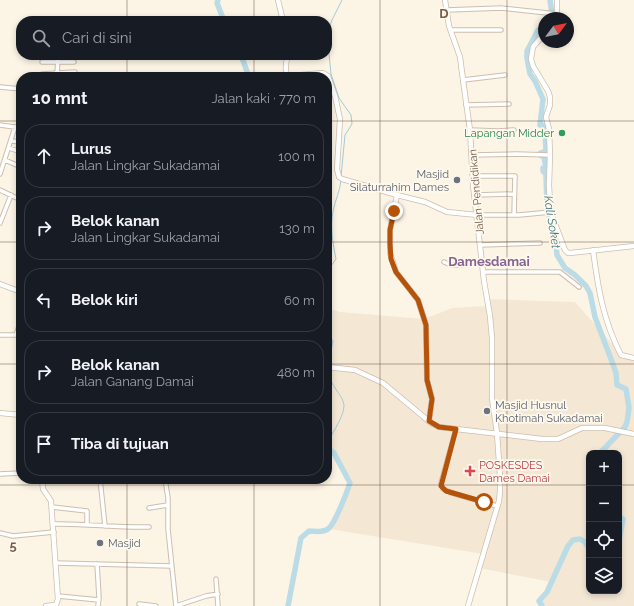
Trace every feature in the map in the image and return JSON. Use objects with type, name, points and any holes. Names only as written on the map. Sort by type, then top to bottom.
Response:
[{"type":"street","points":[[278,0],[282,16]]},
{"type":"street","name":"Jalan Pendidikan","points":[[445,0],[451,30],[458,52],[470,130],[475,195],[492,338],[492,398],[497,433],[500,491],[468,606]]},
{"type":"street","points":[[557,0],[557,12]]},
{"type":"street","points":[[447,10],[501,8],[538,13]]},
{"type":"street","points":[[451,30],[501,30]]},
{"type":"street","points":[[538,41],[533,46],[531,59],[550,97],[550,104],[546,117],[549,129],[549,185],[551,212],[566,252],[570,253],[634,246]]},
{"type":"street","points":[[286,72],[287,60]]},
{"type":"street","points":[[42,62],[74,62]]},
{"type":"street","points":[[57,72],[58,62]]},
{"type":"street","points":[[463,80],[504,75]]},
{"type":"street","points":[[0,87],[16,89]]},
{"type":"street","points":[[332,88],[337,101],[340,119],[337,169],[339,177],[342,180],[425,202],[448,212],[478,215],[514,215],[551,212]]},
{"type":"street","points":[[466,105],[509,104]]},
{"type":"street","points":[[0,126],[16,127],[0,174]]},
{"type":"street","points":[[470,130],[514,130]]},
{"type":"street","points":[[12,141],[16,141]]},
{"type":"street","points":[[9,148],[16,150]]},
{"type":"street","points":[[472,155],[550,155]]},
{"type":"street","points":[[3,162],[16,166]]},
{"type":"street","points":[[473,176],[515,176],[514,215]]},
{"type":"street","points":[[0,190],[16,198]]},
{"type":"street","points":[[475,195],[514,194]]},
{"type":"street","points":[[397,195],[390,230],[390,253],[396,272],[418,300],[426,325],[427,380],[432,399],[429,421]]},
{"type":"street","points":[[0,222],[11,196]]},
{"type":"street","points":[[481,245],[540,242]]},
{"type":"street","points":[[593,250],[600,296],[607,325],[621,356],[634,358]]},
{"type":"street","points":[[444,262],[451,265],[483,264]]},
{"type":"street","points":[[484,272],[560,272],[579,287]]},
{"type":"street","points":[[0,284],[16,290]]},
{"type":"street","points":[[0,336],[16,335]]},
{"type":"street","points":[[332,368],[355,370],[383,383],[398,397],[439,427],[542,439],[558,439],[582,428],[605,428],[632,434]]},
{"type":"street","points":[[0,413],[16,415]]},
{"type":"street","points":[[456,429],[442,483],[443,489],[497,506]]},
{"type":"street","points":[[0,474],[16,473]]},
{"type":"street","points":[[42,484],[43,489],[51,498],[58,596],[58,602],[54,606],[46,606]]},
{"type":"street","points":[[101,484],[105,526]]},
{"type":"street","points":[[166,484],[168,505],[168,529],[176,606],[206,596],[218,594]]},
{"type":"street","points":[[149,508],[168,505]]},
{"type":"street","points":[[52,507],[87,511],[87,524]]},
{"type":"street","points":[[53,524],[149,527]]},
{"type":"street","points":[[0,533],[13,536],[54,532]]},
{"type":"street","points":[[56,563],[172,566]]},
{"type":"street","points":[[97,564],[98,606]]},
{"type":"street","points":[[216,579],[218,606]]},
{"type":"street","points":[[58,596],[99,600]]},
{"type":"street","points":[[139,604],[156,606]]},
{"type":"shaded area","points":[[487,299],[575,302],[623,356],[634,358],[634,606],[542,606],[539,601],[547,592],[551,582],[479,568],[483,554],[329,529],[343,502],[350,483],[332,452],[332,310],[340,312],[424,319],[452,308],[488,306]]},
{"type":"waterway","points":[[218,0],[217,3],[222,16]]},
{"type":"waterway","points":[[332,20],[342,0]]},
{"type":"waterway","name":"Kali Soket","points":[[550,0],[552,12]]},
{"type":"waterway","name":"Kali Soket","points":[[538,30],[527,51],[527,58],[530,74],[535,81],[543,99],[540,125],[545,126],[546,129],[546,151],[540,153],[540,155],[544,157],[546,168],[543,168],[543,171],[546,174],[547,208],[555,236],[557,255],[565,268],[575,275],[586,286],[590,293],[595,317],[616,373],[617,385],[626,389],[629,408],[625,427],[603,450]]},
{"type":"waterway","points":[[243,60],[247,72]]},
{"type":"waterway","points":[[330,60],[331,72]]},
{"type":"waterway","points":[[332,77],[339,98],[351,115],[352,124],[345,135],[341,177]]},
{"type":"waterway","points":[[332,217],[341,180]]},
{"type":"waterway","points":[[332,217],[332,224]]},
{"type":"waterway","points":[[332,224],[332,236]]},
{"type":"waterway","points":[[332,236],[336,259],[332,265]]},
{"type":"waterway","points":[[332,340],[332,346]]},
{"type":"waterway","points":[[332,383],[342,398],[344,406],[340,420],[332,434]]},
{"type":"waterway","points":[[288,606],[301,538],[309,531],[324,531],[331,526],[350,483],[332,452]]},
{"type":"waterway","name":"Kali Soket","points":[[622,518],[622,524]]},
{"type":"waterway","name":"Kali Soket","points":[[542,606],[539,601],[547,592],[568,546],[573,540],[580,539],[586,544]]},
{"type":"place","name":"Lapangan Midder","points":[[562,133]]},
{"type":"place","name":"Masjid Silaturrahim Dames","points":[[457,180]]},
{"type":"place","name":"Masjid Husnul Khotimah Sukadamai","points":[[487,411]]},
{"type":"place","name":"POSKESDES Dames Damai","points":[[470,471]]},
{"type":"place","name":"Masjid","points":[[100,543]]},
{"type":"district","name":"Damesdamai","points":[[489,261]]},
{"type":"route","points":[[394,211],[390,230],[391,259],[396,272],[416,296],[426,325],[427,380],[432,394],[429,421],[439,427],[456,429],[441,486],[446,491],[484,502]]}]
